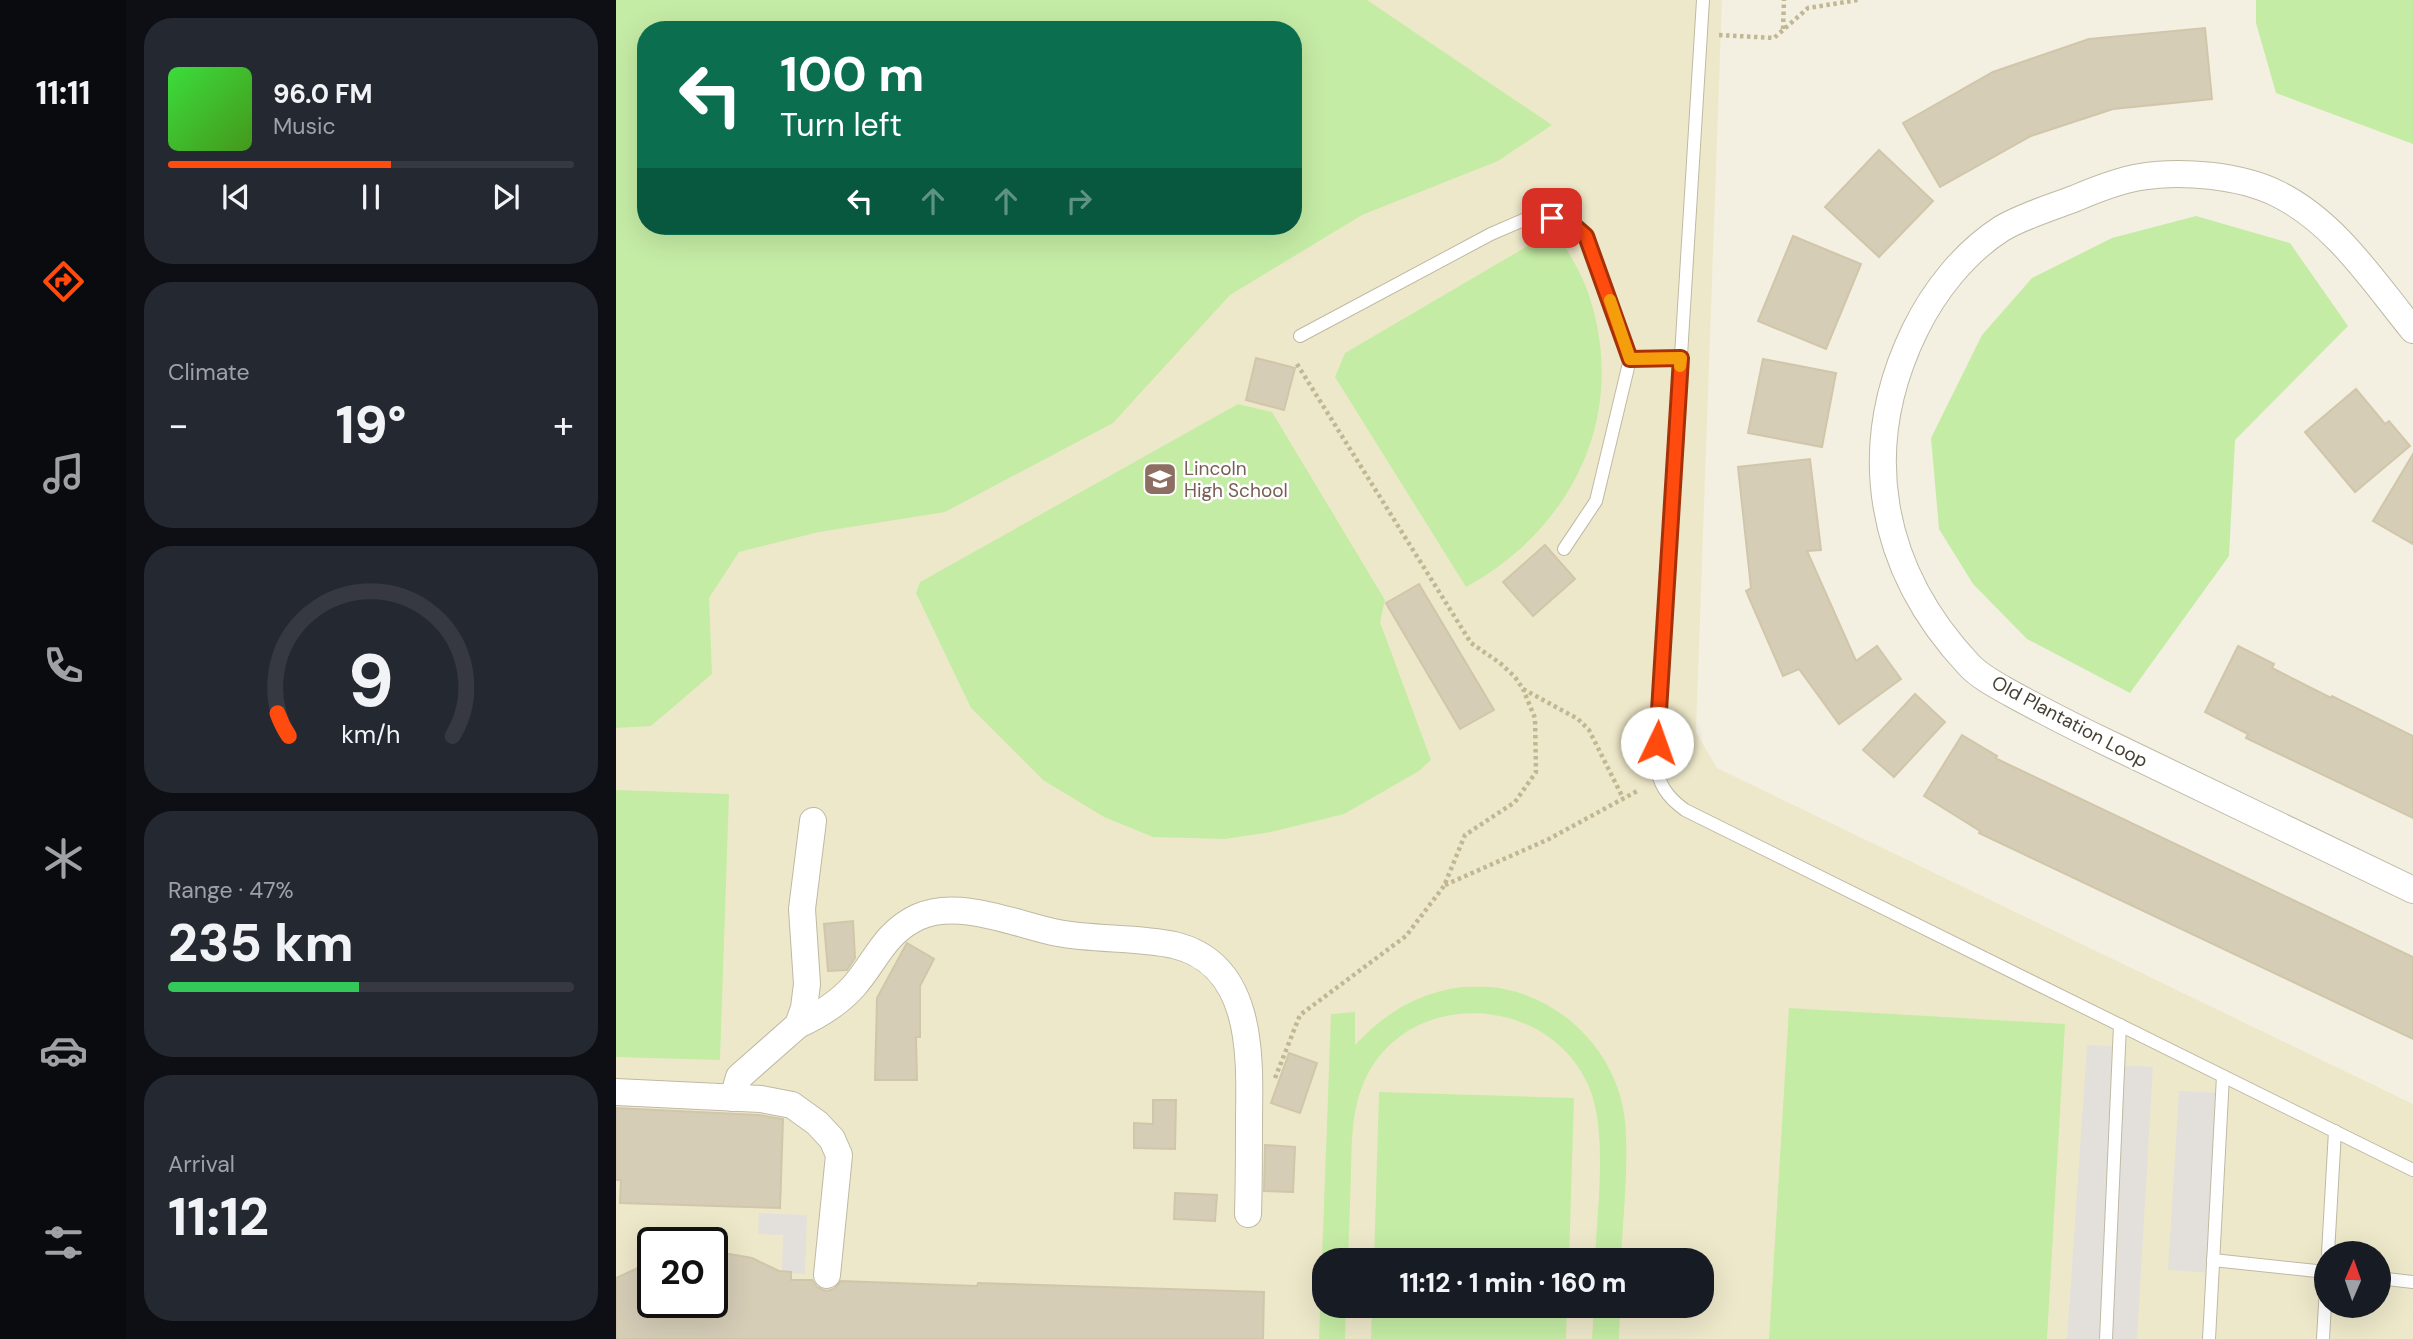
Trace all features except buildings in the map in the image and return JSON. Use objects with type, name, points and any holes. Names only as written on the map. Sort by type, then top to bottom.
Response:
[{"type":"street","name":"Old Plantation Loop","points":[[2413,330],[2334,235],[2278,194],[2239,180],[2194,175],[2142,176],[2105,186],[2002,228],[1960,263],[1927,305],[1900,361],[1885,418],[1883,462],[1885,504],[1895,545],[1913,589],[1972,669],[2048,714],[2413,890]]},
{"type":"street","points":[[798,1025],[807,984],[803,909],[813,821]]},
{"type":"street","points":[[733,1098],[739,1077],[798,1025],[822,1013],[841,998],[856,984],[879,948],[903,926],[920,916],[941,911],[973,913],[1014,920],[1035,929],[1068,935],[1174,945],[1196,953],[1215,965],[1227,981],[1245,1024],[1250,1060],[1248,1214]]},
{"type":"street","points":[[616,1092],[761,1099],[792,1105],[817,1124],[832,1139],[839,1156],[827,1275]]},
{"type":"lane","points":[[1703,0],[1656,760],[1661,785],[1671,799],[1685,810],[2413,1170]]},
{"type":"lane","points":[[1300,336],[1491,234],[1535,215],[1569,221],[1586,236],[1630,359],[1596,501],[1564,549]]},
{"type":"lane","points":[[1630,359],[1681,358]]},
{"type":"lane","points":[[2106,1339],[2120,1025]]},
{"type":"lane","points":[[2209,1339],[2223,1076]]},
{"type":"lane","points":[[2329,1241],[2335,1131]]},
{"type":"lane","points":[[2213,1260],[2314,1271]]},
{"type":"lane","points":[[2391,1279],[2413,1282]]},
{"type":"lane","points":[[2323,1339],[2324,1318]]},
{"type":"path","points":[[1783,29],[1784,0]]},
{"type":"path","points":[[1701,35],[1774,38],[1808,8],[1858,0]]},
{"type":"path","points":[[1274,1080],[1300,1015],[1406,936],[1444,886],[1465,835],[1515,802],[1536,772],[1535,718],[1515,677],[1471,643],[1297,364]]},
{"type":"path","points":[[1522,689],[1578,719],[1589,730],[1623,798]]},
{"type":"path","points":[[1444,886],[1549,839],[1639,790]]},
{"type":"shaded area","name":"Lincoln High School","points":[[616,0],[1722,0],[1696,732],[1717,768],[2413,1104],[2413,1339],[616,1339]]},
{"type":"shaded area","points":[[2087,1045],[2119,1046],[2118,1065],[2153,1067],[2137,1339],[2067,1339]]},
{"type":"shaded area","points":[[2179,1091],[2223,1093],[2213,1273],[2168,1270]]},
{"type":"shaded area","points":[[759,1213],[807,1215],[805,1274],[782,1273],[783,1235],[758,1234]]},
{"type":"green space","points":[[616,0],[1367,0],[1552,125],[1498,161],[1362,215],[1230,295],[1113,423],[945,512],[819,532],[739,552],[709,598],[712,674],[651,726],[616,728]]},
{"type":"green space","points":[[2256,0],[2413,0],[2413,144],[2276,93],[2256,23]]},
{"type":"green space","points":[[2196,216],[2290,243],[2348,326],[2235,440],[2229,556],[2130,693],[2027,639],[1973,584],[1939,529],[1931,438],[1982,335],[2032,278],[2112,238]]},
{"type":"green space","points":[[1555,230],[1586,287],[1598,332],[1602,376],[1597,419],[1584,460],[1564,498],[1537,532],[1505,562],[1466,587],[1335,377],[1345,353]]},
{"type":"green space","points":[[1238,404],[1272,412],[1385,600],[1380,622],[1431,760],[1419,771],[1344,814],[1271,832],[1225,839],[1153,837],[1104,817],[1043,780],[971,708],[916,593],[920,582]]},
{"type":"green space","points":[[616,790],[729,794],[720,1060],[616,1057]]},
{"type":"green space","points":[[1488,987],[1527,995],[1568,1019],[1601,1054],[1621,1097],[1625,1121],[1626,1173],[1622,1248],[1596,1248],[1600,1172],[1598,1126],[1589,1087],[1570,1056],[1543,1033],[1511,1019],[1477,1013],[1443,1017],[1411,1029],[1384,1051],[1364,1082],[1357,1105],[1353,1128],[1348,1248],[1322,1248],[1331,1014],[1355,1012],[1355,1045],[1378,1023],[1403,1006],[1446,990]]},
{"type":"green space","points":[[1789,1008],[2065,1024],[2047,1339],[1769,1339]]},
{"type":"green space","points":[[1379,1092],[1574,1098],[1569,1248],[1374,1248]]},
{"type":"green space","points":[[1320,1318],[1346,1318],[1345,1339],[1319,1339]]},
{"type":"green space","points":[[1372,1318],[1567,1318],[1566,1339],[1371,1339]]},
{"type":"green space","points":[[1593,1318],[1620,1318],[1619,1339],[1592,1339]]},
{"type":"slow traffic","points":[[1610,300],[1630,359],[1681,358],[1680,366]]},
{"type":"place","name":"Lincoln High School","points":[[1160,479]]},
{"type":"route","points":[[1552,218],[1569,221],[1586,236],[1630,359],[1681,358],[1657,743]]}]
